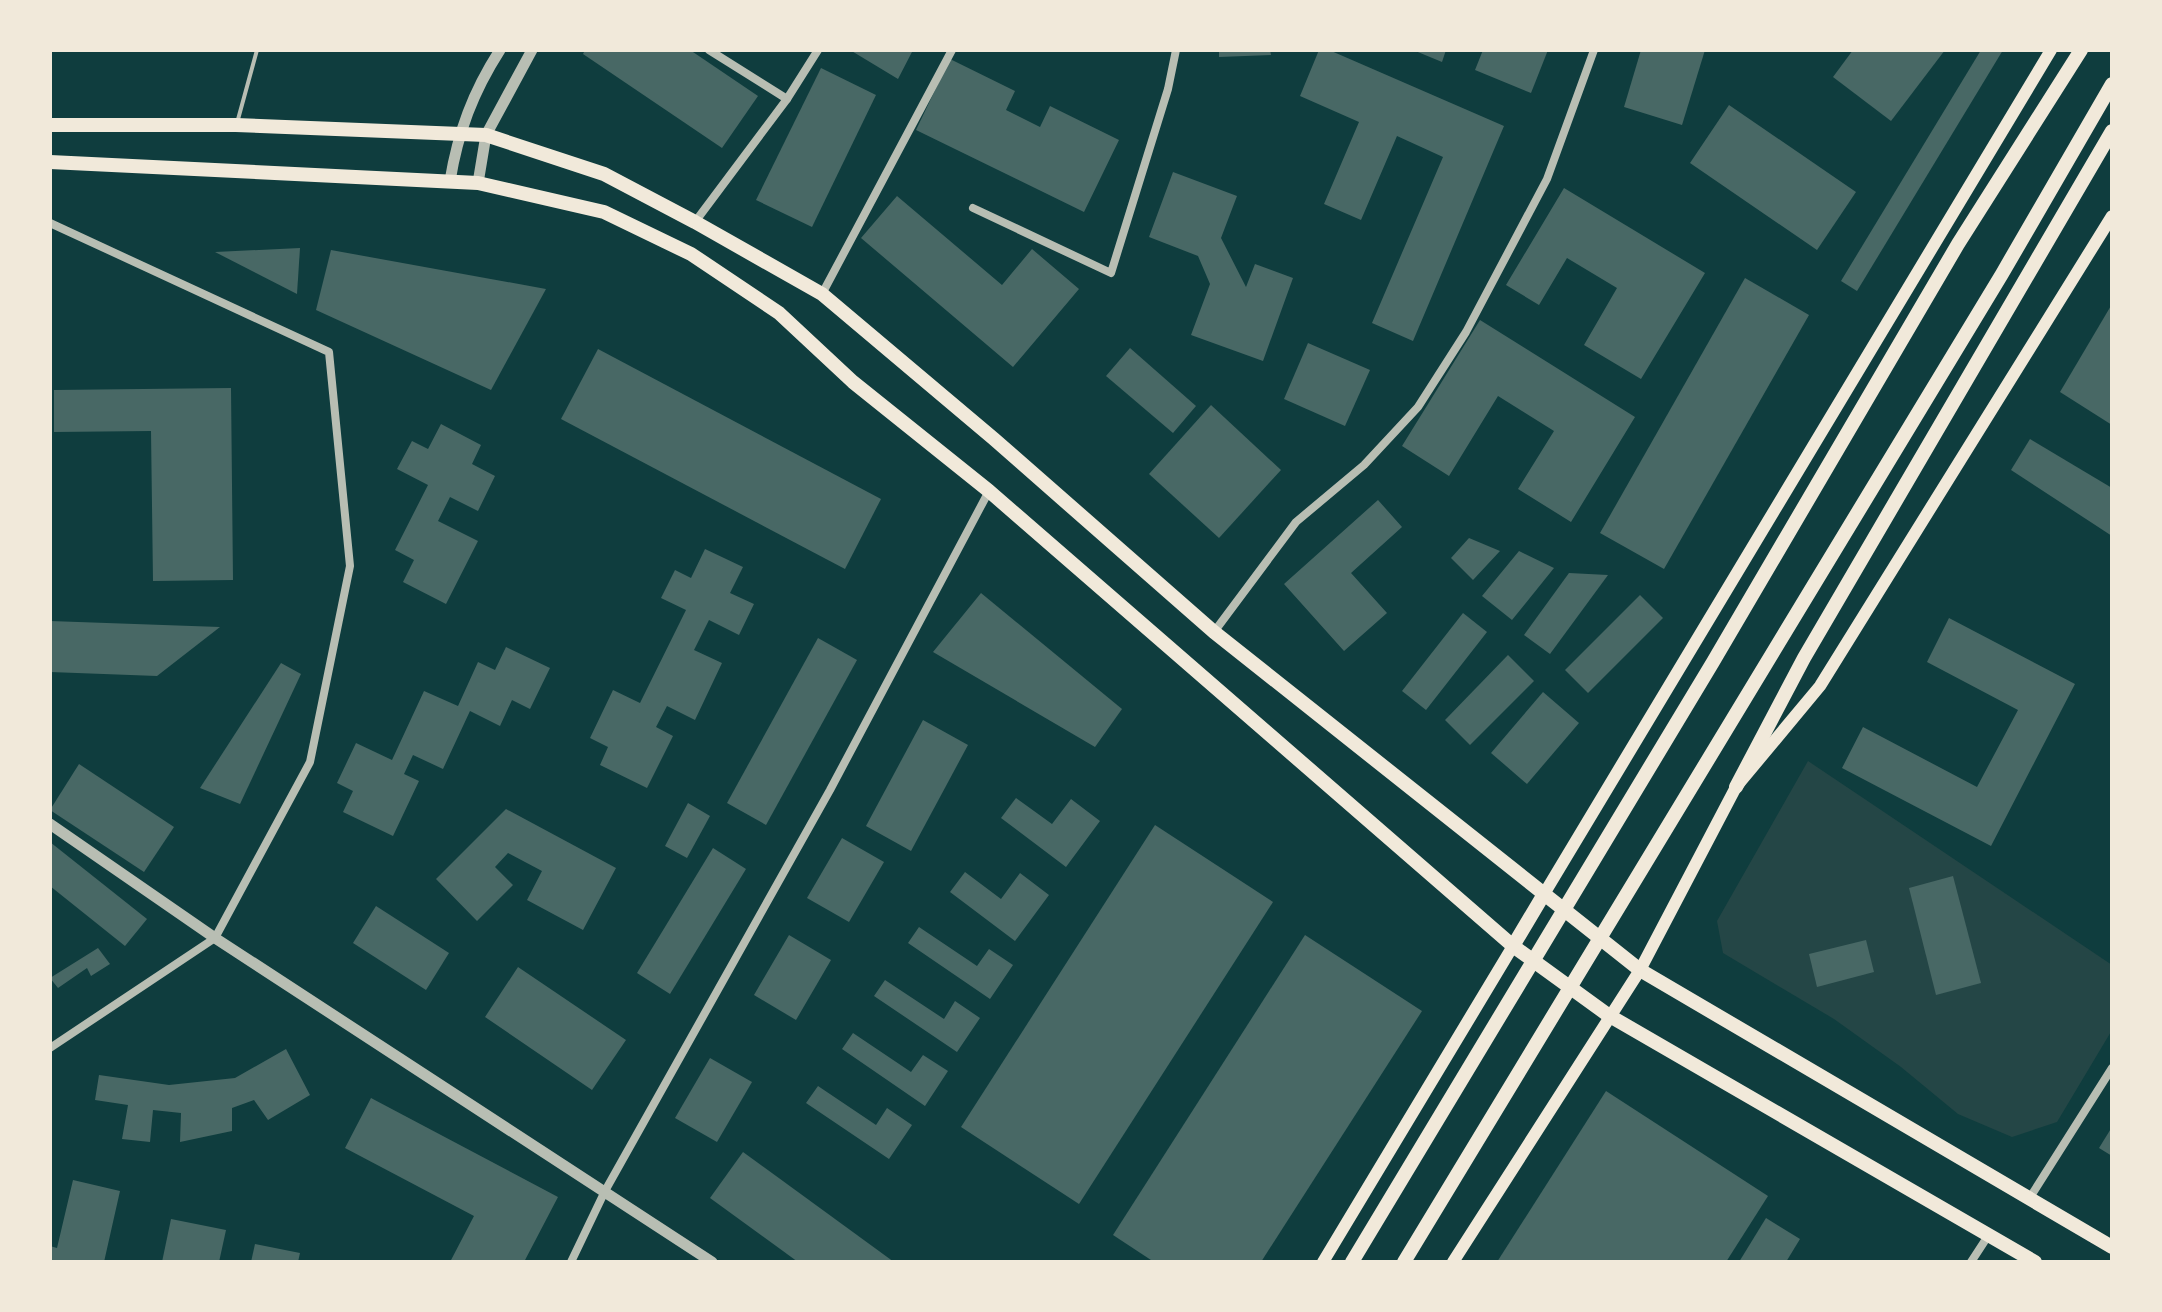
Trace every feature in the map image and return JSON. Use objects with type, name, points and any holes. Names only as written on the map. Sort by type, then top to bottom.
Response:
[{"type":"main road","points":[[1323,1262],[2051,50]]},
{"type":"main road","points":[[1352,1262],[1713,662],[1958,244],[2081,50]]},
{"type":"main road","points":[[1404,1262],[2002,274],[2112,84]]},
{"type":"main road","points":[[50,125],[236,125],[486,135],[604,174],[695,222],[822,294],[994,439],[1214,632],[1640,970],[2112,1247]]},
{"type":"main road","points":[[1453,1262],[1608,1015],[1640,970],[1804,658],[2112,131]]},
{"type":"main road","points":[[50,162],[478,183],[604,212],[691,254],[779,313],[853,382],[989,491],[1513,946],[1608,1015],[2035,1262]]},
{"type":"main road","points":[[1736,787],[1820,686],[2112,216]]},
{"type":"street","points":[[450,181],[458,134],[481,79],[500,50]]},
{"type":"street","points":[[478,183],[486,135],[532,50]]},
{"type":"street","points":[[709,50],[787,99]]},
{"type":"street","points":[[695,222],[787,99],[818,50]]},
{"type":"street","points":[[822,294],[952,50]]},
{"type":"street","points":[[973,208],[1111,273],[1168,89],[1176,50]]},
{"type":"street","points":[[1214,632],[1296,522],[1364,465],[1418,407],[1466,332],[1547,179],[1594,50]]},
{"type":"street","points":[[50,223],[329,352],[350,566],[310,762],[215,938],[50,1048]]},
{"type":"street","points":[[571,1262],[605,1191],[830,790],[989,491]]},
{"type":"street","points":[[50,824],[215,938],[712,1262]]},
{"type":"street","points":[[2029,1199],[2112,1068]]},
{"type":"street","points":[[1971,1262],[1988,1236]]},
{"type":"lane","points":[[236,125],[257,50]]},
{"type":"shaded area","points":[[1808,761],[2112,965],[2112,1030],[2057,1122],[2012,1137],[1958,1114],[1901,1067],[1834,1019],[1723,953],[1717,921]]},
{"type":"building","points":[[585,50],[690,50],[758,96],[722,148],[583,54]]},
{"type":"building","points":[[850,50],[888,51],[913,50],[898,79]]},
{"type":"building","points":[[1219,50],[1270,50],[1271,55],[1219,57]]},
{"type":"building","points":[[1319,50],[1329,50],[1504,126],[1413,341],[1372,323],[1443,157],[1397,136],[1361,220],[1324,204],[1359,122],[1300,96]]},
{"type":"building","points":[[1413,50],[1446,50],[1442,62]]},
{"type":"building","points":[[1483,50],[1548,50],[1531,93],[1475,70]]},
{"type":"building","points":[[1641,50],[1705,50],[1682,125],[1624,107]]},
{"type":"building","points":[[1853,50],[1945,50],[1891,121],[1833,77]]},
{"type":"building","points":[[1981,50],[2003,50],[1857,291],[1841,281]]},
{"type":"building","points":[[950,59],[1015,91],[1006,110],[1040,127],[1050,106],[1119,140],[1084,212],[916,130]]},
{"type":"building","points":[[821,68],[876,95],[812,227],[756,200]]},
{"type":"building","points":[[1729,105],[1856,192],[1817,250],[1690,163]]},
{"type":"building","points":[[1173,172],[1237,196],[1221,238],[1246,287],[1255,264],[1293,278],[1263,361],[1191,335],[1210,284],[1198,256],[1149,237]]},
{"type":"building","points":[[1564,188],[1705,273],[1641,379],[1584,345],[1617,288],[1567,258],[1539,305],[1506,285]]},
{"type":"building","points":[[897,196],[1002,285],[1032,249],[1079,289],[1013,367],[861,238]]},
{"type":"building","points":[[300,248],[297,294],[215,252]]},
{"type":"building","points":[[331,250],[546,289],[491,390],[316,310]]},
{"type":"building","points":[[1745,278],[1809,315],[1664,569],[1600,533]]},
{"type":"building","points":[[2112,304],[2112,425],[2060,392]]},
{"type":"building","points":[[1480,320],[1635,417],[1571,522],[1518,489],[1554,431],[1498,396],[1449,476],[1402,446]]},
{"type":"building","points":[[1308,343],[1370,370],[1345,426],[1284,399]]},
{"type":"building","points":[[1130,348],[1196,406],[1173,433],[1106,376]]},
{"type":"building","points":[[598,349],[881,499],[845,569],[561,419]]},
{"type":"building","points":[[231,388],[233,580],[153,581],[151,431],[54,432],[54,390]]},
{"type":"building","points":[[1211,405],[1281,470],[1219,538],[1149,474]]},
{"type":"building","points":[[441,424],[481,445],[472,464],[495,476],[478,511],[450,497],[438,521],[478,541],[446,604],[403,582],[414,560],[395,550],[428,485],[397,469],[412,441],[428,449]]},
{"type":"building","points":[[2030,439],[2112,488],[2112,536],[2011,470]]},
{"type":"building","points":[[1378,500],[1402,527],[1351,573],[1387,613],[1344,651],[1284,584]]},
{"type":"building","points":[[1469,538],[1500,551],[1473,580],[1451,558]]},
{"type":"building","points":[[705,549],[743,567],[730,593],[754,604],[739,635],[709,620],[694,650],[722,663],[695,720],[667,706],[656,727],[673,736],[647,788],[600,765],[608,747],[590,738],[613,690],[640,703],[686,610],[661,598],[675,570],[691,578]]},
{"type":"building","points":[[1519,551],[1554,568],[1512,620],[1482,596]]},
{"type":"building","points":[[1569,573],[1608,575],[1550,654],[1524,635]]},
{"type":"building","points":[[981,593],[1122,709],[1095,747],[933,652]]},
{"type":"building","points":[[1640,595],[1663,618],[1588,693],[1565,670]]},
{"type":"building","points":[[1463,613],[1487,632],[1426,710],[1402,691]]},
{"type":"building","points":[[1949,618],[2075,684],[1991,846],[1842,768],[1863,727],[1977,787],[2018,710],[1927,662]]},
{"type":"building","points":[[50,621],[220,627],[157,676],[50,672]]},
{"type":"building","points":[[818,638],[857,660],[766,825],[727,803]]},
{"type":"building","points":[[506,647],[550,668],[530,709],[512,700],[500,726],[470,711],[443,769],[413,755],[404,774],[419,781],[393,836],[343,812],[353,791],[337,783],[356,743],[392,760],[424,691],[458,706],[478,662],[495,670]]},
{"type":"building","points":[[1508,655],[1534,681],[1470,745],[1445,720]]},
{"type":"building","points":[[281,663],[301,674],[240,804],[200,788]]},
{"type":"building","points":[[1543,692],[1579,723],[1527,784],[1491,753]]},
{"type":"building","points":[[923,720],[968,745],[911,851],[866,826]]},
{"type":"building","points":[[79,764],[174,827],[144,872],[50,810]]},
{"type":"building","points":[[1016,798],[1052,824],[1071,799],[1100,821],[1066,867],[1001,818]]},
{"type":"building","points":[[688,803],[710,816],[687,858],[665,846]]},
{"type":"building","points":[[506,809],[616,868],[583,930],[527,900],[542,871],[508,853],[495,867],[513,885],[477,921],[436,879]]},
{"type":"building","points":[[1155,825],[1273,902],[1079,1204],[961,1127]]},
{"type":"building","points":[[842,838],[884,862],[849,922],[807,898]]},
{"type":"building","points":[[50,842],[147,919],[125,946],[50,886]]},
{"type":"building","points":[[713,848],[746,869],[670,994],[637,973]]},
{"type":"building","points":[[965,872],[1001,899],[1020,873],[1049,895],[1015,941],[950,892]]},
{"type":"building","points":[[1953,876],[1981,983],[1936,995],[1909,888]]},
{"type":"building","points":[[376,906],[449,953],[426,990],[353,943]]},
{"type":"building","points":[[919,927],[977,966],[989,949],[1013,965],[990,999],[908,943]]},
{"type":"building","points":[[789,935],[831,960],[796,1020],[754,995]]},
{"type":"building","points":[[1305,935],[1422,1011],[1261,1262],[1154,1262],[1113,1235]]},
{"type":"building","points":[[1866,940],[1874,972],[1817,987],[1809,954]]},
{"type":"building","points":[[98,948],[110,964],[91,976],[87,968],[58,988],[50,978]]},
{"type":"building","points":[[518,967],[626,1040],[592,1090],[485,1017]]},
{"type":"building","points":[[885,980],[944,1019],[955,1001],[980,1018],[957,1052],[874,996]]},
{"type":"building","points":[[853,1033],[911,1072],[923,1055],[948,1071],[925,1106],[842,1049]]},
{"type":"building","points":[[286,1049],[310,1095],[268,1120],[254,1100],[232,1108],[232,1131],[180,1142],[181,1113],[153,1110],[150,1142],[122,1139],[128,1105],[95,1100],[99,1075],[169,1085],[235,1078]]},
{"type":"building","points":[[710,1058],[752,1082],[717,1142],[675,1118]]},
{"type":"building","points":[[818,1086],[876,1125],[887,1108],[912,1125],[889,1159],[806,1103]]},
{"type":"building","points":[[1606,1091],[1768,1196],[1726,1262],[1497,1262]]},
{"type":"building","points":[[371,1098],[558,1197],[524,1262],[450,1262],[474,1216],[345,1148]]},
{"type":"building","points":[[2112,1127],[2112,1156],[2099,1148]]},
{"type":"building","points":[[743,1152],[894,1262],[798,1262],[710,1198]]},
{"type":"building","points":[[73,1180],[120,1191],[104,1262],[50,1262],[50,1246],[57,1248]]},
{"type":"building","points":[[1766,1218],[1800,1239],[1786,1262],[1739,1262]]},
{"type":"building","points":[[171,1219],[226,1230],[219,1262],[162,1262]]},
{"type":"building","points":[[255,1244],[300,1253],[298,1262],[251,1262]]}]
